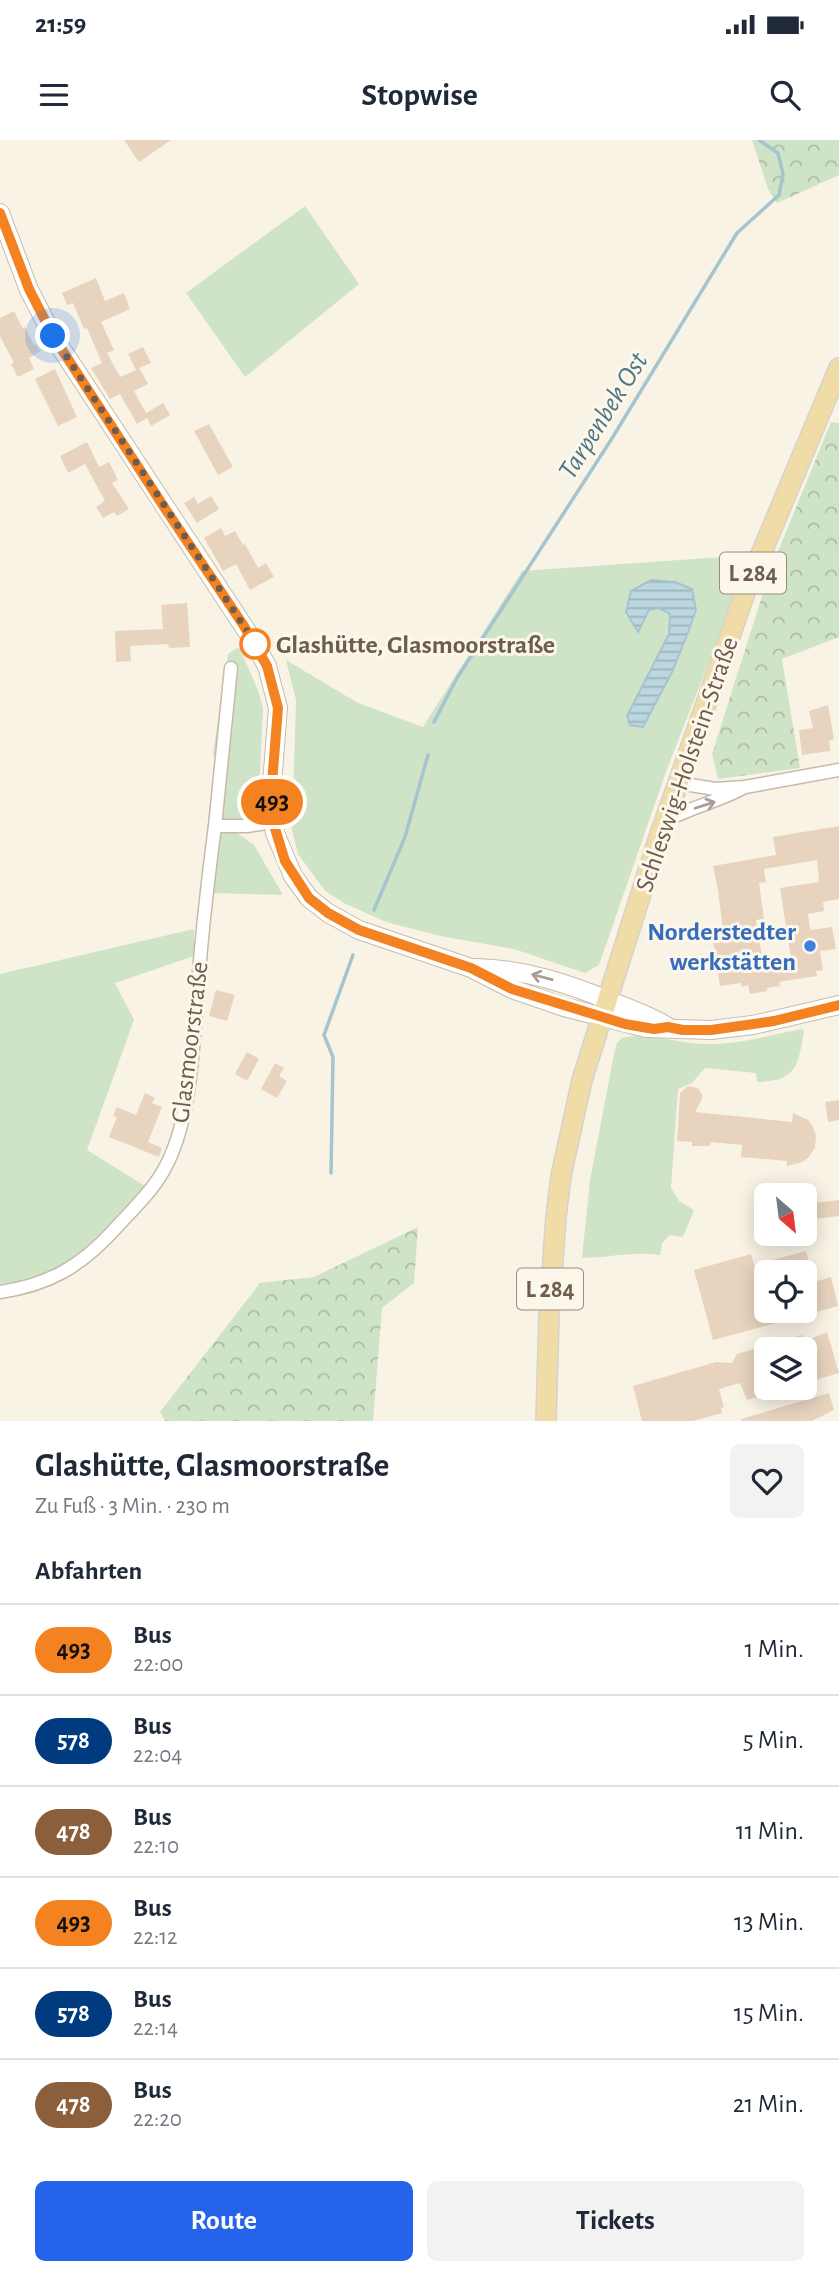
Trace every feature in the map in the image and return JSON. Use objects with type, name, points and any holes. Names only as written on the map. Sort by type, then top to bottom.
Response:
[{"type":"main road","points":[[0,213],[29,289],[53,336],[244,626],[267,666],[278,708],[271,796],[273,822],[278,845],[293,876],[309,898],[359,930],[471,968],[512,989],[564,1007],[604,1008],[646,1028],[668,1027],[695,1031],[753,1025],[839,1005]]},
{"type":"main road","name":"Schleswig-Holstein-Straße","points":[[546,1421],[549,1315],[556,1217],[575,1107],[665,821],[746,590],[839,368]]},
{"type":"street","name":"Glasmoorstraße","points":[[0,1292],[38,1284],[78,1264],[99,1246],[142,1199],[162,1173],[173,1148],[186,1101],[231,668]]},
{"type":"street","points":[[678,783],[716,789],[745,787],[839,770]]},
{"type":"street","points":[[665,821],[721,800],[745,787]]},
{"type":"street","points":[[215,826],[247,826],[273,822]]},
{"type":"green space","points":[[752,140],[839,140],[839,175],[777,203],[768,189]]},
{"type":"green space","points":[[305,206],[359,284],[245,377],[186,293]]},
{"type":"green space","points":[[831,422],[839,423],[839,637],[782,659],[800,768],[718,779],[712,754],[770,571]]},
{"type":"green space","points":[[751,555],[667,769],[599,965],[585,973],[514,949],[445,937],[386,922],[344,903],[325,891],[298,854],[292,830],[296,700],[286,660],[358,703],[423,727],[522,571]],"holes":[[[652,580],[687,635],[651,714],[627,716],[669,634],[670,614],[659,608],[649,610],[638,632]]]},
{"type":"green space","points":[[239,647],[263,708],[259,795],[253,809],[243,821],[210,822],[216,761],[213,753],[228,654]]},
{"type":"green space","points":[[219,833],[237,833],[254,845],[283,895],[212,893]]},
{"type":"green space","points":[[194,929],[194,956],[115,983],[134,1020],[87,1150],[145,1186],[107,1229],[75,1258],[40,1276],[0,1284],[0,974]]},
{"type":"green space","points":[[802,1029],[804,1031],[797,1062],[788,1075],[780,1079],[757,1082],[756,1073],[705,1068],[692,1083],[678,1089],[671,1188],[679,1201],[694,1210],[683,1237],[670,1235],[662,1243],[660,1255],[582,1258],[590,1180],[617,1043],[622,1038],[640,1036],[716,1044]]},
{"type":"green space","points":[[418,1227],[414,1283],[382,1308],[373,1421],[165,1421],[160,1412],[260,1283],[314,1277]]},
{"type":"water","points":[[651,580],[675,582],[692,589],[696,610],[672,672],[643,727],[630,725],[627,716],[669,634],[670,614],[659,608],[649,610],[638,632],[626,612],[631,591]]},
{"type":"building","points":[[124,140],[171,140],[139,162]]},
{"type":"building","points":[[96,278],[105,301],[124,293],[130,309],[101,322],[114,350],[107,353],[120,377],[136,370],[128,354],[143,347],[151,363],[139,368],[148,384],[134,391],[146,413],[163,403],[170,415],[151,426],[147,418],[137,424],[120,394],[110,399],[91,368],[102,363],[87,328],[84,329],[73,303],[67,305],[62,293]]},
{"type":"building","points":[[14,311],[23,329],[25,327],[34,345],[41,351],[29,358],[34,369],[18,377],[0,336],[0,318]]},
{"type":"building","points":[[55,369],[77,417],[58,426],[35,379]]},
{"type":"building","points":[[209,424],[233,467],[218,475],[194,431]]},
{"type":"building","points":[[87,442],[99,467],[109,462],[118,480],[112,483],[129,509],[117,516],[114,512],[103,518],[96,507],[105,501],[85,464],[68,473],[60,456]]},
{"type":"building","points":[[211,496],[219,509],[197,523],[184,503],[194,497],[198,504]]},
{"type":"building","points":[[221,528],[225,536],[235,531],[258,568],[266,563],[274,577],[250,590],[236,564],[223,571],[204,538]]},
{"type":"building","points":[[187,603],[190,647],[169,648],[168,644],[130,646],[131,661],[116,662],[115,631],[163,629],[161,605]]},
{"type":"building","points":[[828,705],[834,739],[829,741],[830,751],[802,755],[799,730],[813,728],[809,711]]},
{"type":"building","points":[[839,826],[839,899],[823,902],[824,911],[808,914],[810,930],[832,927],[836,949],[820,951],[823,970],[816,971],[817,976],[779,982],[780,986],[750,994],[748,985],[741,987],[741,983],[720,986],[713,941],[724,939],[713,866],[776,855],[773,837]],"holes":[[[817,860],[819,882],[780,888],[791,958],[763,963],[756,920],[764,919],[759,883],[766,882],[764,869]]]},
{"type":"building","points":[[216,990],[235,995],[227,1021],[209,1016]]},
{"type":"building","points":[[247,1052],[259,1059],[247,1081],[235,1074]]},
{"type":"building","points":[[275,1063],[284,1068],[279,1076],[287,1081],[277,1098],[261,1089]]},
{"type":"building","points":[[688,1086],[698,1088],[702,1094],[695,1112],[792,1122],[793,1113],[808,1120],[816,1136],[815,1148],[802,1162],[787,1166],[787,1161],[741,1157],[742,1145],[711,1142],[710,1146],[692,1146],[692,1142],[677,1141],[680,1093]]},
{"type":"building","points":[[145,1093],[155,1098],[152,1103],[162,1107],[148,1142],[162,1148],[159,1157],[109,1137],[117,1117],[113,1116],[117,1107],[136,1115]]},
{"type":"building","points":[[839,1100],[839,1120],[828,1122],[825,1102]]},
{"type":"building","points":[[839,1200],[839,1216],[817,1219],[817,1202]]},
{"type":"building","points":[[806,1251],[809,1260],[773,1260]]},
{"type":"building","points":[[751,1254],[754,1265],[754,1323],[776,1323],[713,1340],[694,1270]]},
{"type":"building","points":[[831,1277],[838,1306],[817,1312],[817,1281]]},
{"type":"building","points":[[827,1332],[839,1373],[817,1379],[817,1337],[815,1337]]},
{"type":"building","points":[[754,1349],[754,1398],[747,1400],[740,1383],[719,1389],[724,1407],[721,1408],[722,1413],[693,1421],[642,1421],[633,1386],[716,1362],[732,1363],[737,1354]]},
{"type":"building","points":[[829,1393],[834,1410],[812,1421],[741,1419],[805,1400],[817,1400],[817,1397]]},
{"type":"waterway","name":"Tarpenbek Ost","points":[[434,722],[457,678],[611,440],[737,233],[779,195],[783,174],[778,153],[759,140]]},
{"type":"waterway","name":"Tarpenbek Ost","points":[[374,910],[405,837],[428,755]]},
{"type":"waterway","name":"Tarpenbek Ost","points":[[331,1173],[333,1057],[324,1035],[353,955]]},
{"type":"bus line","name":"493","points":[[0,213],[29,289],[53,336],[257,646],[267,666],[278,708],[271,796],[273,822],[285,861],[309,898],[328,913],[359,930],[471,968],[512,989],[625,1024],[654,1029],[668,1027],[711,1030],[774,1021],[839,1005]]},
{"type":"place","name":"Glashütte, Glasmoorstraße","points":[[255,644]]},
{"type":"place","name":"Norderstedter werkstätten","points":[[810,946]]},
{"type":"route","points":[[53,336],[257,646],[255,644]]}]
